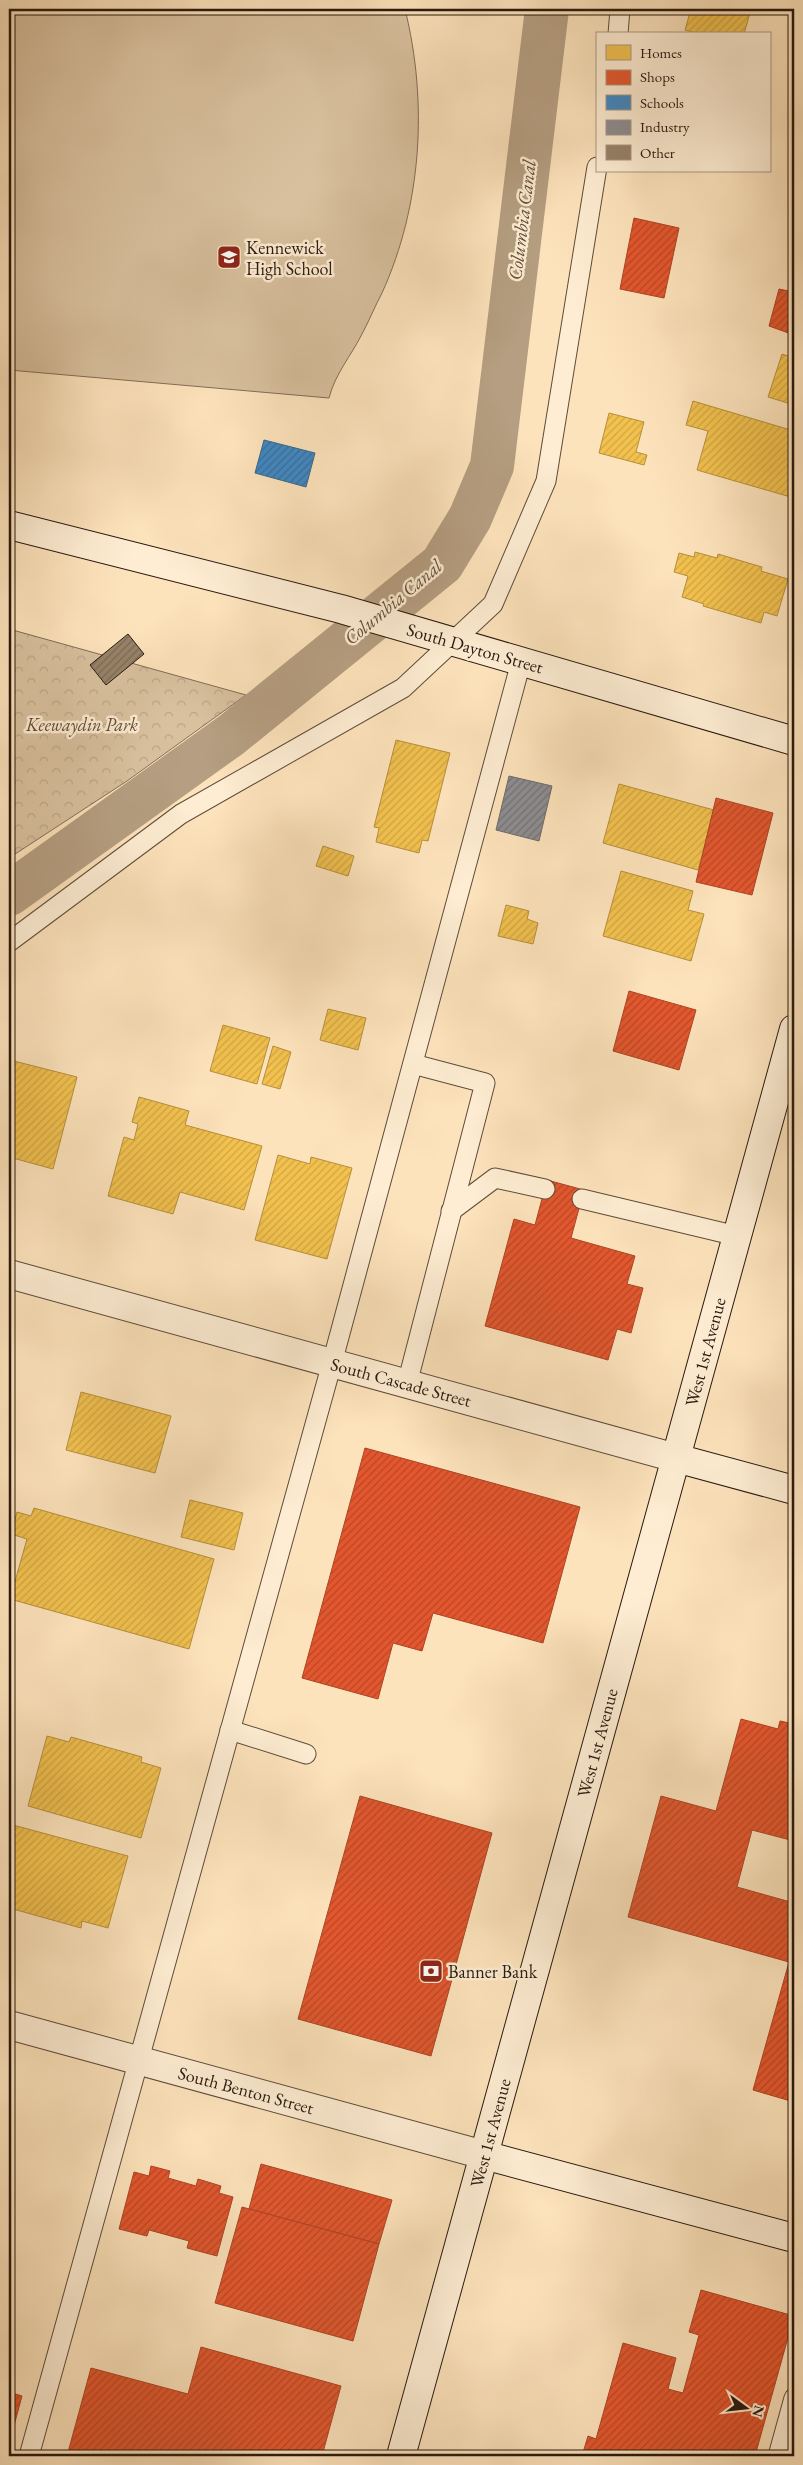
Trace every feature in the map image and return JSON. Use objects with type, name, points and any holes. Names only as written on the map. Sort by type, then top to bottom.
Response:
[{"type":"street","name":"South Dayton Street","points":[[9,525],[341,609],[794,741]]},
{"type":"street","name":"West 1st Avenue","points":[[402,2456],[794,1029]]},
{"type":"street","name":"South Cascade Street","points":[[9,1274],[794,1490]]},
{"type":"street","name":"South Benton Street","points":[[9,2024],[794,2238]]},
{"type":"lane","points":[[618,32],[620,9]]},
{"type":"lane","points":[[9,942],[181,814],[403,688],[493,604],[546,480],[596,172]]},
{"type":"lane","points":[[29,2456],[332,1363],[522,662]]},
{"type":"lane","points":[[407,1384],[484,1082],[413,1064]]},
{"type":"lane","points":[[452,1211],[496,1178],[545,1189]]},
{"type":"lane","points":[[582,1199],[737,1236]]},
{"type":"lane","points":[[230,1730],[306,1754]]},
{"type":"lane","points":[[778,2456],[794,2398]]},
{"type":"green space","name":"Kennewick High School","points":[[9,9],[405,9],[417,80],[418,117],[413,189],[406,225],[382,293],[362,334],[339,373],[329,398],[9,370]]},
{"type":"green space","name":"Keewaydin Park","points":[[9,629],[246,695],[127,781],[9,858]]},
{"type":"building: Homes","points":[[691,9],[751,9],[745,32],[692,32],[685,30]]},
{"type":"building: Homes","points":[[782,354],[794,358],[794,405],[768,397]]},
{"type":"building: Homes","points":[[693,401],[794,431],[794,498],[697,470],[708,431],[686,425]]},
{"type":"building: Homes","points":[[609,413],[644,422],[636,452],[647,455],[644,465],[599,453]]},
{"type":"building: Homes","points":[[695,552],[717,558],[718,554],[762,567],[761,571],[788,579],[777,616],[764,612],[761,623],[703,606],[704,604],[682,597],[688,576],[674,572],[679,553],[694,557]]},
{"type":"building: Homes","points":[[396,740],[450,753],[428,841],[422,840],[419,853],[376,842],[379,828],[374,827]]},
{"type":"building: Homes","points":[[619,784],[714,810],[698,870],[603,843]]},
{"type":"building: Homes","points":[[323,846],[354,856],[348,876],[316,866]]},
{"type":"building: Homes","points":[[621,871],[693,891],[688,910],[704,914],[691,961],[603,936]]},
{"type":"building: Homes","points":[[506,905],[529,911],[527,919],[538,923],[533,944],[498,936]]},
{"type":"building: Homes","points":[[328,1009],[366,1018],[358,1050],[320,1040]]},
{"type":"building: Homes","points":[[223,1025],[270,1038],[257,1084],[210,1071]]},
{"type":"building: Homes","points":[[273,1046],[291,1052],[280,1089],[262,1084]]},
{"type":"building: Homes","points":[[10,1060],[77,1077],[53,1169],[9,1157]]},
{"type":"building: Homes","points":[[139,1097],[189,1111],[185,1125],[262,1146],[244,1210],[180,1192],[173,1214],[108,1196],[124,1137],[134,1140],[138,1124],[132,1122]]},
{"type":"building: Homes","points":[[278,1155],[310,1164],[311,1157],[352,1168],[327,1259],[255,1240]]},
{"type":"building: Homes","points":[[81,1392],[171,1416],[155,1473],[66,1450]]},
{"type":"building: Homes","points":[[190,1500],[243,1513],[234,1550],[181,1537]]},
{"type":"building: Homes","points":[[34,1508],[214,1559],[189,1649],[10,1599],[27,1539],[11,1534],[17,1512],[31,1516]]},
{"type":"building: Homes","points":[[47,1736],[69,1742],[71,1737],[142,1757],[141,1762],[161,1768],[141,1838],[28,1806]]},
{"type":"building: Homes","points":[[13,1825],[128,1856],[108,1928],[82,1921],[81,1928],[13,1909],[15,1902],[9,1900],[9,1841]]},
{"type":"building: Shops","points":[[634,218],[679,228],[664,298],[620,289]]},
{"type":"building: Shops","points":[[779,289],[794,292],[794,335],[769,326]]},
{"type":"building: Shops","points":[[716,798],[773,813],[752,895],[696,882]]},
{"type":"building: Shops","points":[[629,991],[696,1010],[679,1070],[613,1051]]},
{"type":"building: Shops","points":[[547,1180],[584,1190],[571,1238],[635,1256],[627,1284],[643,1288],[631,1333],[617,1329],[608,1360],[485,1326],[514,1219],[535,1225]]},
{"type":"building: Shops","points":[[365,1448],[580,1507],[543,1643],[433,1613],[422,1651],[393,1643],[378,1699],[302,1678]]},
{"type":"building: Shops","points":[[741,1719],[778,1729],[780,1721],[794,1724],[794,1841],[752,1830],[737,1887],[794,1903],[794,2102],[753,2090],[789,1962],[628,1917],[661,1796],[716,1811]]},
{"type":"building: Shops","points":[[360,1796],[492,1833],[431,2056],[298,2019]]},
{"type":"building: Shops","points":[[261,2164],[392,2200],[379,2244],[249,2209]]},
{"type":"building: Shops","points":[[151,2166],[170,2171],[168,2178],[196,2186],[198,2179],[221,2186],[219,2193],[233,2197],[217,2256],[187,2248],[189,2241],[149,2230],[147,2236],[119,2229],[134,2172],[149,2176]]},
{"type":"building: Shops","points":[[242,2207],[379,2244],[353,2341],[215,2303]]},
{"type":"building: Shops","points":[[701,2290],[794,2316],[755,2456],[582,2456],[588,2436],[596,2439],[623,2343],[676,2358],[668,2389],[683,2393],[699,2335],[689,2332]]},
{"type":"building: Shops","points":[[201,2347],[341,2386],[322,2456],[67,2456],[91,2368],[188,2394]]},
{"type":"building: Shops","points":[[9,2392],[22,2396],[9,2444]]},
{"type":"building: Schools","points":[[264,440],[315,453],[306,487],[255,473]]},
{"type":"building: Industry","points":[[509,776],[552,786],[539,841],[496,830]]},
{"type":"building: Other","points":[[128,634],[144,654],[106,685],[90,665]]},
{"type":"waterway","name":"Columbia Canal","points":[[9,894],[231,735],[442,564],[470,518],[492,466],[547,9]]},
{"type":"place","name":"Kennewick High School","points":[[229,257]]},
{"type":"place","name":"Banner Bank","points":[[431,1971]]}]
